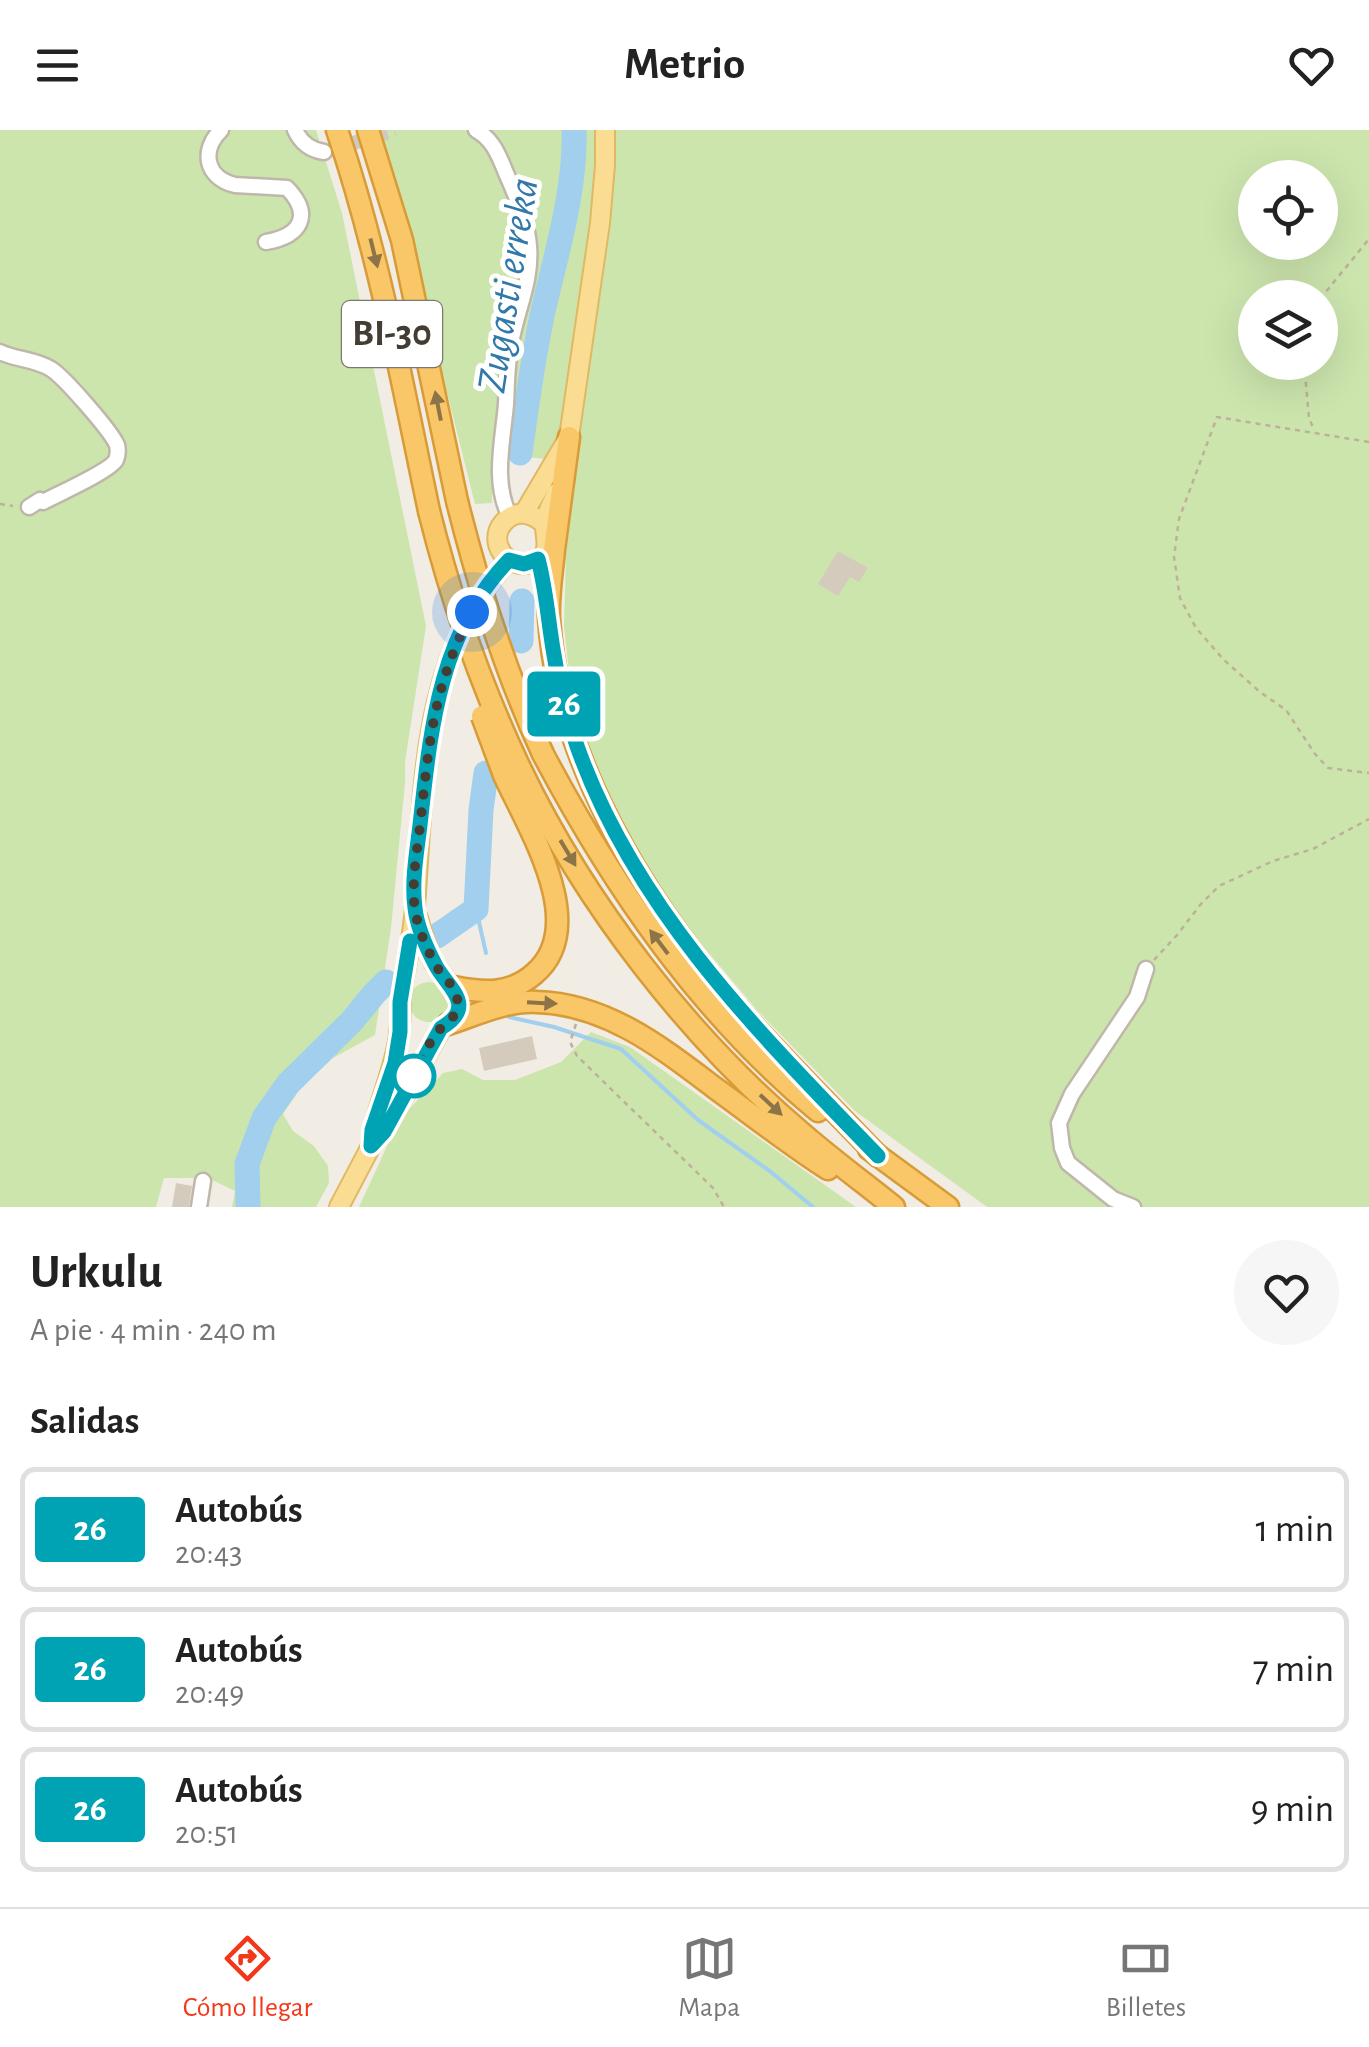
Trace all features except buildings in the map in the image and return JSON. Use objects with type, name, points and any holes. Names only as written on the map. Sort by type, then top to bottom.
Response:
[{"type":"highway","name":"BI-30","points":[[336,130],[379,273],[441,560],[444,598],[464,668],[512,771]]},
{"type":"highway","name":"BI-30","points":[[368,130],[402,240],[478,582],[498,646],[544,754],[581,823],[620,887],[700,993],[789,1085],[835,1125],[948,1207]]},
{"type":"highway","points":[[549,606],[569,437]]},
{"type":"highway","points":[[538,559],[560,688],[577,748],[634,864],[658,903],[730,999],[878,1156]]},
{"type":"highway","points":[[448,982],[486,992],[516,987],[540,969],[558,935],[553,886],[512,771]]},
{"type":"highway","points":[[512,771],[607,915],[698,1032],[804,1136],[891,1207]]},
{"type":"highway","points":[[444,1026],[534,1001],[581,1008],[612,1019],[644,1036],[799,1150],[891,1207]]},
{"type":"main road","points":[[514,513],[536,517],[548,532],[547,547],[538,559],[524,564],[509,560],[498,547],[497,538],[499,529],[569,437],[600,224],[606,130]]},
{"type":"main road","points":[[544,525],[564,470]]},
{"type":"main road","points":[[371,1146],[372,1130],[395,1063],[415,908],[425,774],[439,690],[472,612],[509,560]]},
{"type":"main road","points":[[340,1207],[371,1146],[384,1132],[444,1026],[453,1018],[458,1002],[423,937],[415,908]]},
{"type":"main road","points":[[444,1026],[425,1031],[410,1024],[402,1002],[411,980],[419,976],[436,974],[448,982]]},
{"type":"lane","points":[[221,130],[210,144],[208,155],[220,179],[235,186],[287,188],[300,204],[301,220],[296,229],[284,238],[266,242]]},
{"type":"lane","points":[[294,130],[309,148],[324,152]]},
{"type":"lane","points":[[482,131],[493,145],[517,198],[529,245],[528,278],[511,340],[500,460],[502,500],[514,513]]},
{"type":"lane","points":[[0,352],[41,364],[58,374],[118,450],[116,459],[106,469],[29,507]]},
{"type":"lane","points":[[1132,1207],[1113,1199],[1068,1162],[1062,1148],[1060,1123],[1072,1094],[1137,998],[1146,968]]},
{"type":"lane","points":[[199,1207],[203,1181]]},
{"type":"path","points":[[1336,280],[1369,239]]},
{"type":"path","points":[[1306,380],[1309,418],[1315,433]]},
{"type":"path","points":[[1369,442],[1217,417],[1179,519],[1174,557],[1180,598],[1196,628],[1224,660],[1286,710],[1328,768],[1369,773]]},
{"type":"path","points":[[1146,968],[1218,886],[1273,861],[1314,849],[1369,819]]},
{"type":"path","points":[[581,1008],[570,1042],[577,1056],[712,1188],[724,1207]]},
{"type":"green space","points":[[0,130],[316,130],[342,213],[426,626],[405,762],[391,928],[375,1035],[333,1058],[302,1086],[283,1114],[293,1131],[314,1146],[328,1166],[329,1183],[316,1207],[232,1207],[235,1191],[208,1178],[164,1178],[156,1207],[0,1207]]},
{"type":"green space","points":[[381,130],[1369,130],[1369,1207],[987,1207],[855,1111],[757,1010],[696,938],[646,867],[610,802],[584,740],[570,681],[564,626],[566,555],[578,461],[492,455],[492,503],[475,504]]},
{"type":"green space","points":[[429,982],[443,988],[449,1002],[443,1016],[429,1022],[415,1016],[409,1002],[415,988]]},
{"type":"green space","points":[[591,1032],[630,1047],[856,1207],[359,1207],[399,1120],[443,1073],[462,1069],[483,1080],[515,1080],[561,1062]]},
{"type":"waterway","name":"Zugasti erreka","points":[[520,453],[537,343],[569,197],[574,130]]},
{"type":"waterway","points":[[521,641],[522,601]]},
{"type":"waterway","points":[[437,936],[476,909],[486,773]]},
{"type":"waterway","points":[[476,909],[486,953]]},
{"type":"waterway","points":[[248,1207],[247,1164],[264,1118],[288,1084],[386,982]]},
{"type":"waterway","points":[[509,1017],[621,1049],[698,1120],[813,1207]]},
{"type":"tunnel","points":[[334,149],[395,130]]},
{"type":"bus line","name":"26","points":[[410,941],[395,1063],[372,1130],[371,1146],[384,1132],[441,1028],[453,1018],[458,1002],[454,987],[435,964],[415,908],[425,774],[439,690],[460,634],[494,576],[509,560],[524,564],[538,559],[560,688],[577,748],[620,840],[658,903],[730,999],[878,1156]]},
{"type":"route","points":[[414,1076],[441,1028],[453,1018],[458,1002],[454,987],[443,977],[423,937],[415,908],[416,868],[434,712],[449,660],[472,612]]}]
